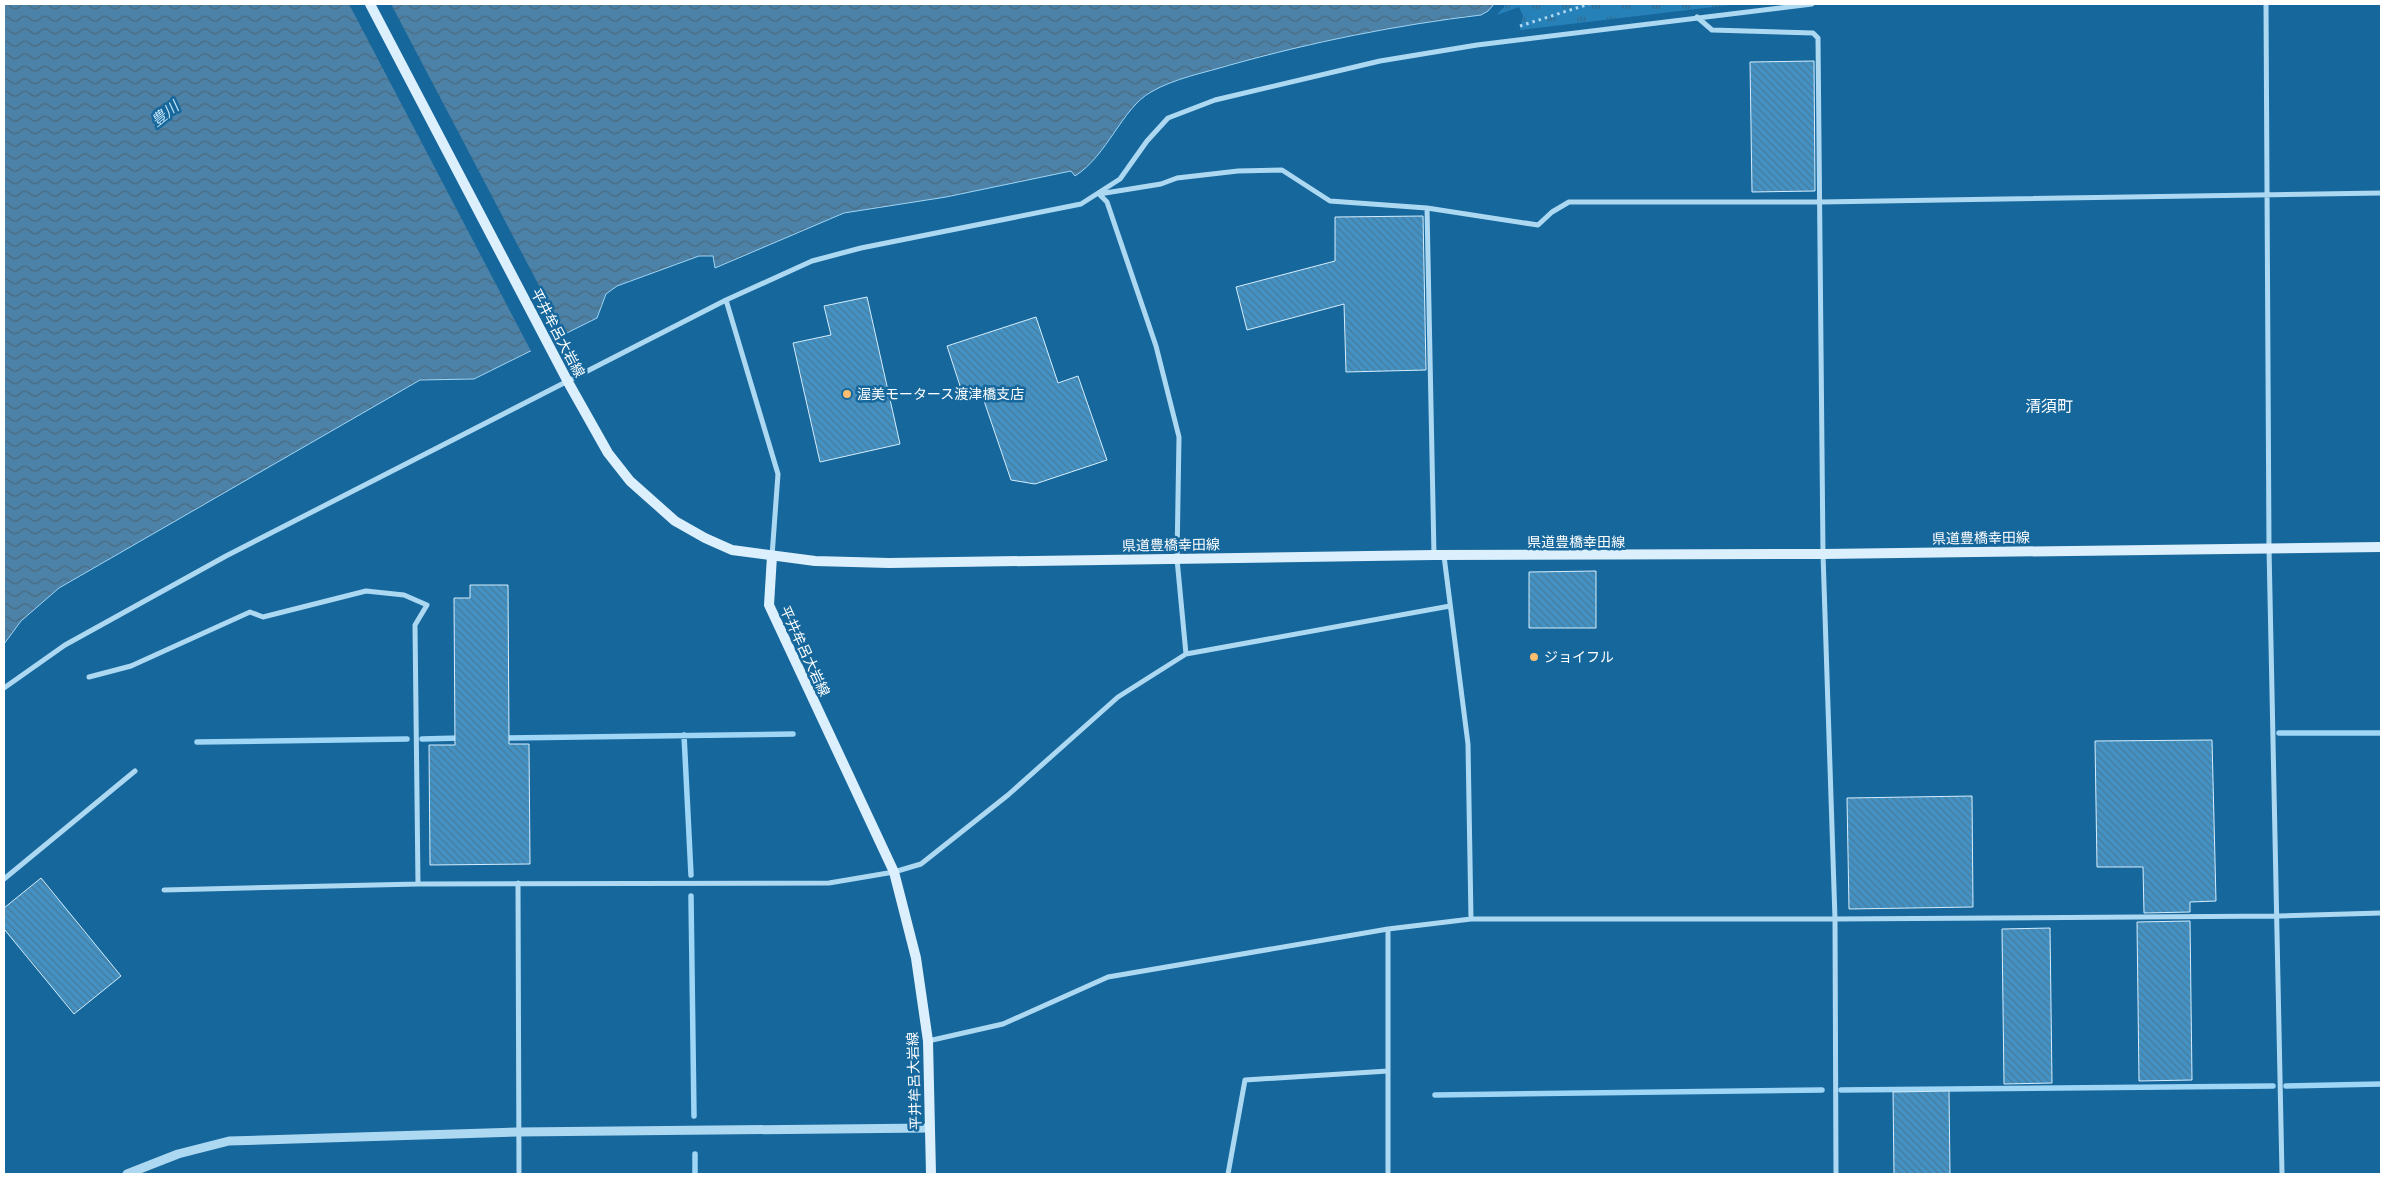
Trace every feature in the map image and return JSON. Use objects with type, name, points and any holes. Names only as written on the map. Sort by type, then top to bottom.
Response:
[{"type":"main road","name":"平井牟呂大岩線","points":[[370,4],[567,379],[608,453],[630,481],[653,503],[675,520],[704,538],[732,550],[772,556],[769,605],[894,872],[916,958],[928,1041],[931,1174]]},
{"type":"main road","name":"県道豊橋幸田線","points":[[772,556],[815,562],[889,563],[2381,547]]},
{"type":"street","points":[[4,688],[65,645],[226,556],[567,379],[726,300],[812,261],[861,248],[1081,204],[1100,194],[1120,179],[1147,141],[1168,118],[1215,100],[1380,61],[1477,45],[1812,4]]},
{"type":"street","points":[[2266,4],[2269,548],[2279,916],[2282,1174]]},
{"type":"street","points":[[1697,17],[1712,30],[1814,33],[1818,38],[1823,554],[1835,919],[1836,1174]]},
{"type":"street","points":[[1100,194],[1160,184],[1178,178],[1238,171],[1282,170],[1330,202],[1427,208],[1538,225],[1552,212],[1569,202],[1821,202],[2381,193]]},
{"type":"street","points":[[1100,194],[1107,202],[1156,346],[1179,437],[1177,559],[1186,654]]},
{"type":"street","points":[[1427,208],[1439,556],[1450,606],[1468,744],[1471,919]]},
{"type":"street","points":[[726,300],[778,474],[772,556]]},
{"type":"street","points":[[89,677],[131,666],[250,612],[263,617],[366,591],[404,595],[427,605],[415,625],[418,884]]},
{"type":"street","points":[[164,890],[418,884],[828,883],[894,872],[921,864],[1008,795],[1118,697],[1186,654],[1450,606]]},
{"type":"street","points":[[4,879],[135,772]]},
{"type":"street","points":[[518,884],[519,1174]]},
{"type":"street","points":[[928,1041],[1002,1024],[1108,977],[1388,929],[1471,919],[1835,919],[2279,916],[2381,913]]},
{"type":"street","points":[[1388,929],[1388,1174]]},
{"type":"street","points":[[1228,1174],[1245,1080],[1388,1070]]},
{"type":"street","points":[[127,1174],[178,1154],[229,1141],[518,1132],[929,1128]]},
{"type":"path","points":[[1518,28],[1589,4]]},
{"type":"green space","points":[[1506,4],[1738,4],[1520,30],[1523,16],[1519,7],[1497,15]]},
{"type":"water","name":"豊川","points":[[4,4],[1494,4],[1481,15],[1386,29],[1323,42],[1190,76],[1160,87],[1141,99],[1097,156],[1075,176],[1071,171],[946,197],[844,213],[715,268],[713,256],[699,256],[617,286],[606,294],[597,318],[474,379],[420,380],[59,588],[21,621],[4,644]]},
{"type":"pier","points":[[349,4],[391,4],[566,337],[532,353]]},
{"type":"building","points":[[1814,61],[1815,191],[1752,192],[1750,62]]},
{"type":"building","points":[[1423,216],[1426,370],[1346,372],[1344,304],[1247,330],[1236,287],[1335,261],[1335,217]]},
{"type":"building","name":"渥美モータース渡津橋支店","points":[[867,297],[900,444],[820,462],[793,343],[831,335],[824,306]]},
{"type":"building","points":[[1036,317],[1058,383],[1078,376],[1107,460],[1035,484],[1011,480],[981,392],[964,398],[947,346]]},
{"type":"building","points":[[1596,571],[1596,628],[1529,628],[1529,572]]},
{"type":"building","points":[[470,585],[508,585],[509,744],[529,744],[530,864],[430,865],[429,745],[455,745],[454,598],[470,598]]},
{"type":"building","points":[[2212,740],[2216,901],[2190,902],[2190,912],[2144,913],[2143,867],[2097,867],[2095,741]]},
{"type":"building","points":[[1972,796],[1973,907],[1849,909],[1847,798]]},
{"type":"building","points":[[41,878],[121,976],[74,1014],[4,929],[4,908]]},
{"type":"building","points":[[2190,921],[2192,1080],[2139,1081],[2137,922]]},
{"type":"building","points":[[2050,928],[2052,1083],[2004,1084],[2002,929]]},
{"type":"building","points":[[1949,1091],[1950,1174],[1894,1174],[1893,1092]]},
{"type":"waterway","points":[[2279,733],[2381,733]]},
{"type":"waterway","points":[[502,738],[793,734]]},
{"type":"waterway","points":[[684,735],[691,875]]},
{"type":"waterway","points":[[422,739],[460,738]]},
{"type":"waterway","points":[[197,742],[407,739]]},
{"type":"waterway","points":[[691,896],[694,1116]]},
{"type":"waterway","points":[[2286,1086],[2381,1084]]},
{"type":"waterway","points":[[1841,1090],[2273,1086]]},
{"type":"waterway","points":[[1435,1095],[1822,1090]]},
{"type":"waterway","points":[[695,1154],[695,1174]]},
{"type":"place","name":"渥美モータース渡津橋支店","points":[[847,394]]},
{"type":"place","name":"ジョイフル","points":[[1534,657]]},
{"type":"district","name":"清須町","points":[[2049,406]]}]
